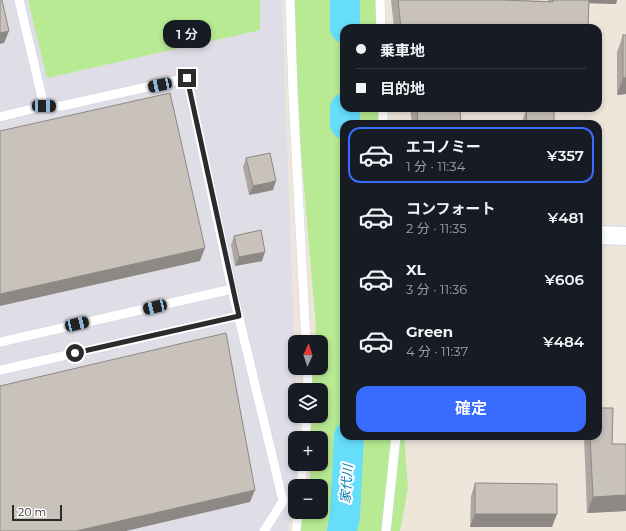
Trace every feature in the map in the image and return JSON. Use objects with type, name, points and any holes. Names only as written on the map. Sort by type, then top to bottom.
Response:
[{"type":"street","points":[[602,235],[626,236]]},
{"type":"lane","points":[[19,0],[44,106]]},
{"type":"lane","points":[[290,0],[293,93],[306,335]]},
{"type":"lane","points":[[380,0],[381,24]]},
{"type":"lane","points":[[0,116],[44,106],[62,106],[187,78],[232,289],[283,502],[264,531]]},
{"type":"lane","points":[[0,342],[232,289]]},
{"type":"lane","points":[[0,370],[239,316]]},
{"type":"lane","points":[[386,531],[396,440]]},
{"type":"lane","points":[[296,531],[297,519]]},
{"type":"shaded area","points":[[0,0],[282,0],[294,335],[288,335],[288,375],[295,375],[296,383],[288,383],[288,423],[297,423],[298,431],[288,431],[288,471],[298,471],[298,479],[288,479],[288,519],[290,519],[288,531],[0,531]]},
{"type":"green space","points":[[28,0],[260,0],[260,30],[47,78]]},
{"type":"green space","points":[[294,0],[376,0],[377,24],[340,24],[340,112],[382,112],[382,120],[340,120],[340,440],[404,440],[408,488],[400,531],[298,531],[301,519],[328,519],[328,479],[310,479],[310,471],[328,471],[328,431],[310,431],[309,423],[328,423],[328,383],[311,383],[311,375],[328,375],[328,335],[315,335],[316,327],[292,48]]},
{"type":"building","points":[[0,0],[2,0],[9,31],[0,33]]},
{"type":"building","points":[[398,0],[503,0],[553,2],[553,0],[589,0],[588,24],[401,24]]},
{"type":"building","points":[[623,35],[626,35],[626,78],[623,78]]},
{"type":"building","points":[[170,93],[205,248],[0,294],[0,131]]},
{"type":"building","points":[[417,112],[460,112],[461,120],[418,120]]},
{"type":"building","points":[[526,112],[554,112],[554,120],[527,120]]},
{"type":"building","points":[[270,153],[276,181],[253,186],[246,158]]},
{"type":"building","points":[[261,230],[265,252],[239,257],[234,236]]},
{"type":"building","points":[[226,333],[255,490],[76,531],[0,531],[0,386]]},
{"type":"building","points":[[602,408],[613,408],[612,444],[626,444],[626,495],[593,497],[590,440],[602,440]]},
{"type":"building","points":[[475,483],[557,484],[557,514],[475,514]]},
{"type":"waterway","name":"家代川","points":[[345,0],[345,24]]},
{"type":"waterway","name":"家代川","points":[[345,112],[345,120]]},
{"type":"waterway","name":"家代川","points":[[342,531],[345,515],[349,440]]},
{"type":"route","points":[[75,353],[239,316],[187,78]]}]
